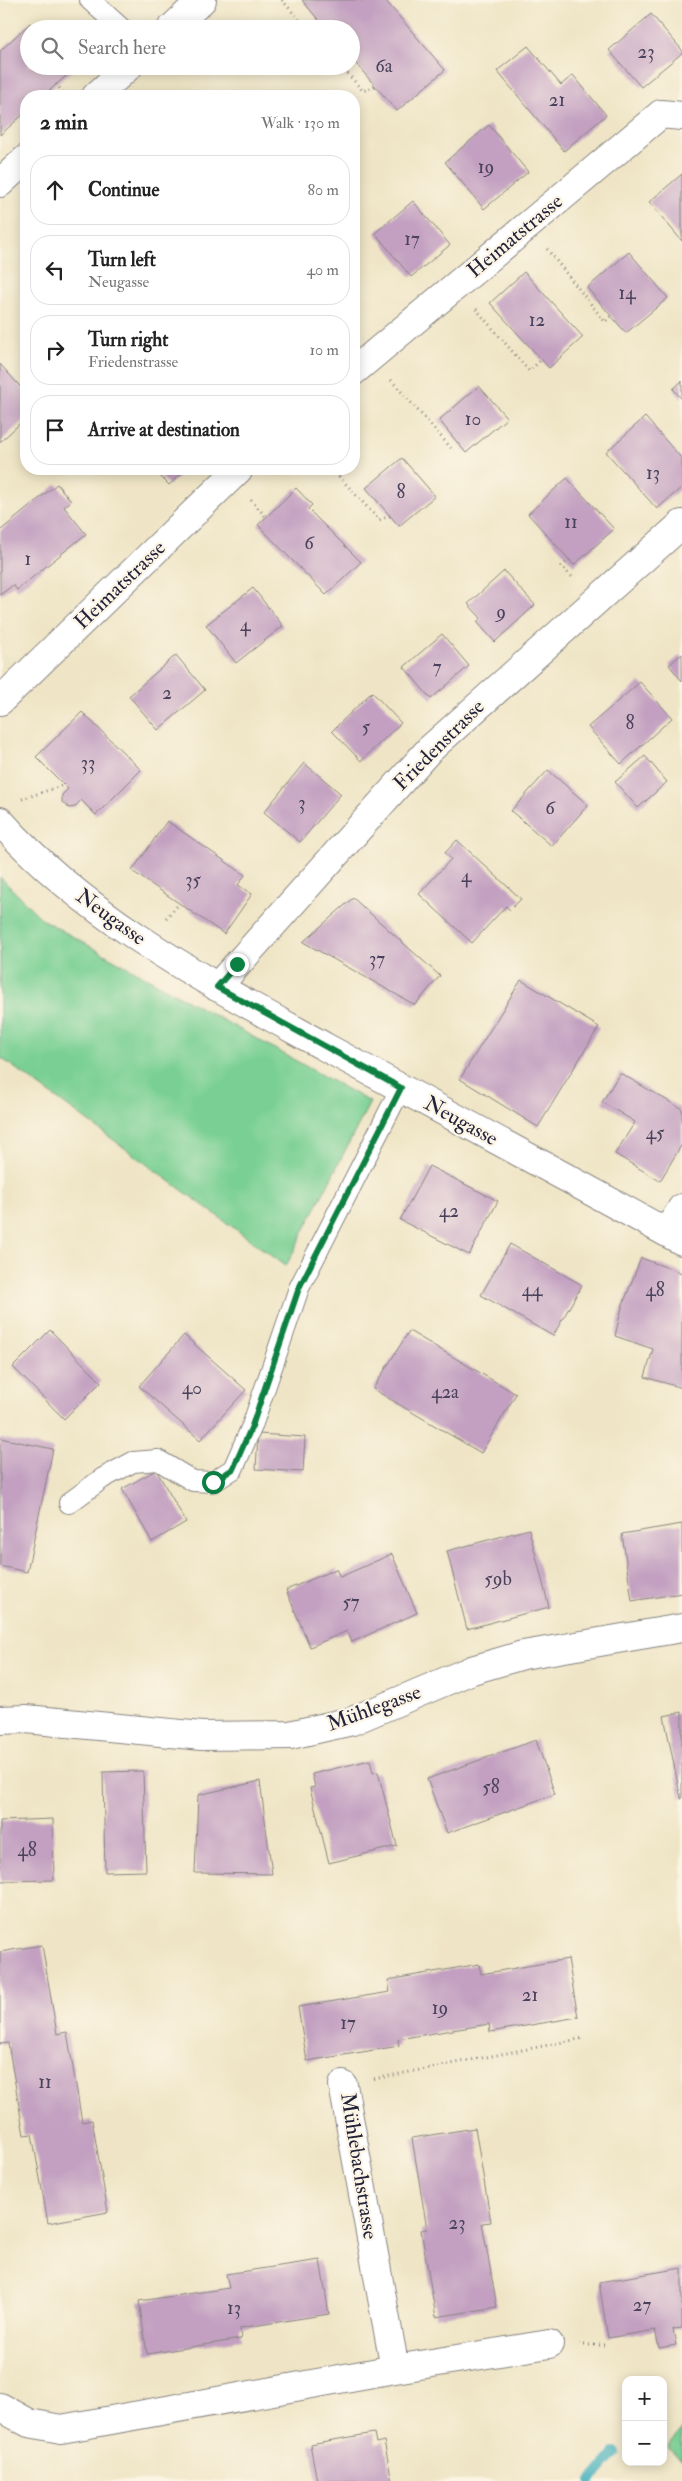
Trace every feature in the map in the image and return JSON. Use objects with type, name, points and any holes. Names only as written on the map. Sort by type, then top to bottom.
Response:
[{"type":"street","points":[[181,20],[202,0]]},
{"type":"street","points":[[103,90],[119,75]]},
{"type":"street","name":"Heimatstrasse","points":[[362,364],[661,114],[682,116]]},
{"type":"street","points":[[0,183],[20,165]]},
{"type":"street","name":"Heimatstrasse","points":[[0,701],[233,475]]},
{"type":"street","name":"Friedenstrasse","points":[[217,987],[428,750],[682,524]]},
{"type":"street","name":"Neugasse","points":[[0,821],[37,859],[70,887],[135,936],[217,987],[675,1237]]},
{"type":"street","points":[[675,1237],[682,1208]]},
{"type":"street","name":"Mühlegasse","points":[[0,1720],[26,1719],[202,1736],[290,1734],[352,1721],[472,1670],[523,1655],[682,1628]]},
{"type":"street","name":"Mühlebachstrasse","points":[[343,2085],[395,2369]]},
{"type":"street","points":[[0,2407],[29,2423],[60,2429],[395,2369],[549,2344]]},
{"type":"lane","points":[[90,0],[112,20]]},
{"type":"lane","points":[[69,1503],[103,1478],[133,1462],[158,1460],[193,1481],[213,1482],[233,1469],[252,1426],[299,1288],[401,1088]]},
{"type":"path","points":[[282,0],[299,20]]},
{"type":"path","points":[[349,75],[363,92],[375,86]]},
{"type":"path","points":[[56,84],[61,90]]},
{"type":"path","points":[[528,225],[605,322],[611,316]]},
{"type":"path","points":[[456,286],[529,371],[541,360]]},
{"type":"path","points":[[362,364],[451,448]]},
{"type":"path","points":[[338,475],[380,520],[390,516]]},
{"type":"path","points":[[29,795],[64,785]]},
{"type":"path","points":[[162,922],[179,904]]},
{"type":"path","name":"Mühlebachstrasse","points":[[343,2085],[584,2038]]},
{"type":"green space","points":[[0,877],[43,920],[370,1102],[286,1266],[0,1057]]},
{"type":"green space","points":[[682,2429],[682,2459],[668,2448]]},
{"type":"building","points":[[302,0],[385,0],[445,70],[397,111],[360,68],[360,20],[319,20]]},
{"type":"building","points":[[651,14],[682,50],[682,53],[641,87],[609,50]]},
{"type":"building","points":[[20,32],[20,75],[67,75],[50,90],[20,90],[20,117],[0,135],[0,51]]},
{"type":"building","points":[[528,46],[561,85],[573,75],[606,115],[564,151],[497,71]]},
{"type":"building","points":[[489,125],[528,172],[484,209],[445,162]]},
{"type":"building","points":[[682,174],[682,241],[649,202]]},
{"type":"building","points":[[413,201],[450,245],[411,277],[375,233]]},
{"type":"building","points":[[629,252],[668,298],[626,333],[587,288]]},
{"type":"building","points":[[524,272],[583,337],[549,368],[490,303]]},
{"type":"building","points":[[0,364],[20,386],[20,424],[0,442]]},
{"type":"building","points":[[682,381],[682,399],[673,389]]},
{"type":"building","points":[[479,386],[507,418],[466,453],[439,420]]},
{"type":"building","points":[[645,417],[682,459],[682,487],[657,509],[606,452]]},
{"type":"building","points":[[402,458],[435,496],[399,526],[366,488]]},
{"type":"building","points":[[159,475],[180,475],[169,485]]},
{"type":"building","points":[[567,478],[614,529],[574,565],[528,514]]},
{"type":"building","points":[[57,484],[71,501],[64,507],[86,534],[17,590],[13,585],[0,595],[0,531]]},
{"type":"building","points":[[296,488],[312,505],[308,509],[361,562],[326,595],[258,525]]},
{"type":"building","points":[[504,571],[535,605],[495,642],[477,622],[481,618],[468,604]]},
{"type":"building","points":[[253,588],[283,626],[236,663],[206,625]]},
{"type":"building","points":[[442,634],[469,666],[431,699],[404,667]]},
{"type":"building","points":[[682,654],[682,681],[669,665]]},
{"type":"building","points":[[176,655],[205,690],[158,730],[129,696]]},
{"type":"building","points":[[640,682],[672,718],[621,764],[588,727]]},
{"type":"building","points":[[372,692],[401,723],[361,761],[332,731]]},
{"type":"building","points":[[82,712],[141,770],[96,815],[81,800],[75,807],[69,808],[62,802],[62,795],[68,789],[36,757]]},
{"type":"building","points":[[645,756],[667,782],[638,808],[615,782]]},
{"type":"building","points":[[304,763],[341,794],[300,842],[264,812]]},
{"type":"building","points":[[548,770],[588,805],[552,846],[511,811]]},
{"type":"building","points":[[167,821],[245,875],[238,885],[252,894],[224,934],[132,871]]},
{"type":"building","points":[[457,840],[521,899],[510,910],[506,906],[472,943],[419,894],[451,859],[445,853]]},
{"type":"building","points":[[353,898],[440,976],[415,1005],[303,942]]},
{"type":"building","points":[[521,980],[599,1027],[538,1127],[460,1079]]},
{"type":"building","points":[[620,1073],[682,1109],[682,1144],[660,1181],[615,1154],[635,1122],[602,1102]]},
{"type":"building","points":[[429,1166],[498,1201],[469,1255],[400,1220]]},
{"type":"building","points":[[510,1244],[582,1285],[553,1336],[481,1295]]},
{"type":"building","points":[[641,1258],[682,1273],[682,1388],[645,1377],[653,1349],[615,1336],[622,1307]]},
{"type":"building","points":[[50,1330],[101,1382],[64,1419],[13,1367]]},
{"type":"building","points":[[409,1331],[516,1394],[481,1453],[373,1389]]},
{"type":"building","points":[[184,1335],[246,1390],[200,1440],[139,1386]]},
{"type":"building","points":[[258,1434],[305,1437],[303,1472],[256,1469]]},
{"type":"building","points":[[0,1438],[53,1449],[27,1572],[0,1566]]},
{"type":"building","points":[[156,1470],[186,1522],[152,1542],[122,1489]]},
{"type":"building","points":[[682,1524],[682,1593],[632,1601],[622,1534]]},
{"type":"building","points":[[529,1529],[549,1607],[467,1629],[447,1551]]},
{"type":"building","points":[[392,1554],[417,1613],[352,1642],[347,1631],[310,1647],[286,1590],[336,1569],[340,1577]]},
{"type":"building","points":[[682,1712],[682,1799],[681,1799],[664,1716]]},
{"type":"building","points":[[536,1740],[555,1794],[447,1833],[427,1779]]},
{"type":"building","points":[[370,1760],[373,1773],[378,1772],[397,1846],[329,1863],[310,1788],[315,1787],[312,1774]]},
{"type":"building","points":[[143,1771],[146,1871],[105,1872],[103,1772]]},
{"type":"building","points":[[260,1781],[272,1874],[195,1873],[198,1795]]},
{"type":"building","points":[[53,1819],[54,1880],[0,1881],[0,1821]]},
{"type":"building","points":[[42,1945],[57,2034],[67,2032],[82,2122],[92,2120],[108,2212],[48,2223],[32,2134],[24,2135],[8,2043],[0,2044],[0,1952]]},
{"type":"building","points":[[568,1959],[578,2017],[490,2032],[489,2024],[398,2039],[399,2046],[307,2061],[298,2007],[390,1992],[388,1980],[479,1964],[481,1974]]},
{"type":"building","points":[[475,2128],[491,2222],[482,2223],[497,2307],[436,2317],[421,2230],[427,2229],[412,2138]]},
{"type":"building","points":[[320,2260],[329,2314],[240,2328],[241,2339],[147,2354],[139,2301],[229,2288],[226,2274]]},
{"type":"building","points":[[682,2268],[682,2328],[673,2329],[676,2345],[659,2348],[655,2330],[608,2338],[599,2282]]},
{"type":"building","points":[[374,2433],[376,2443],[384,2441],[392,2481],[317,2481],[310,2444]]},
{"type":"waterway","points":[[591,2481],[616,2452]]},
{"type":"route","points":[[213,1482],[233,1469],[252,1426],[299,1288],[401,1088],[217,987],[237,964]]}]
